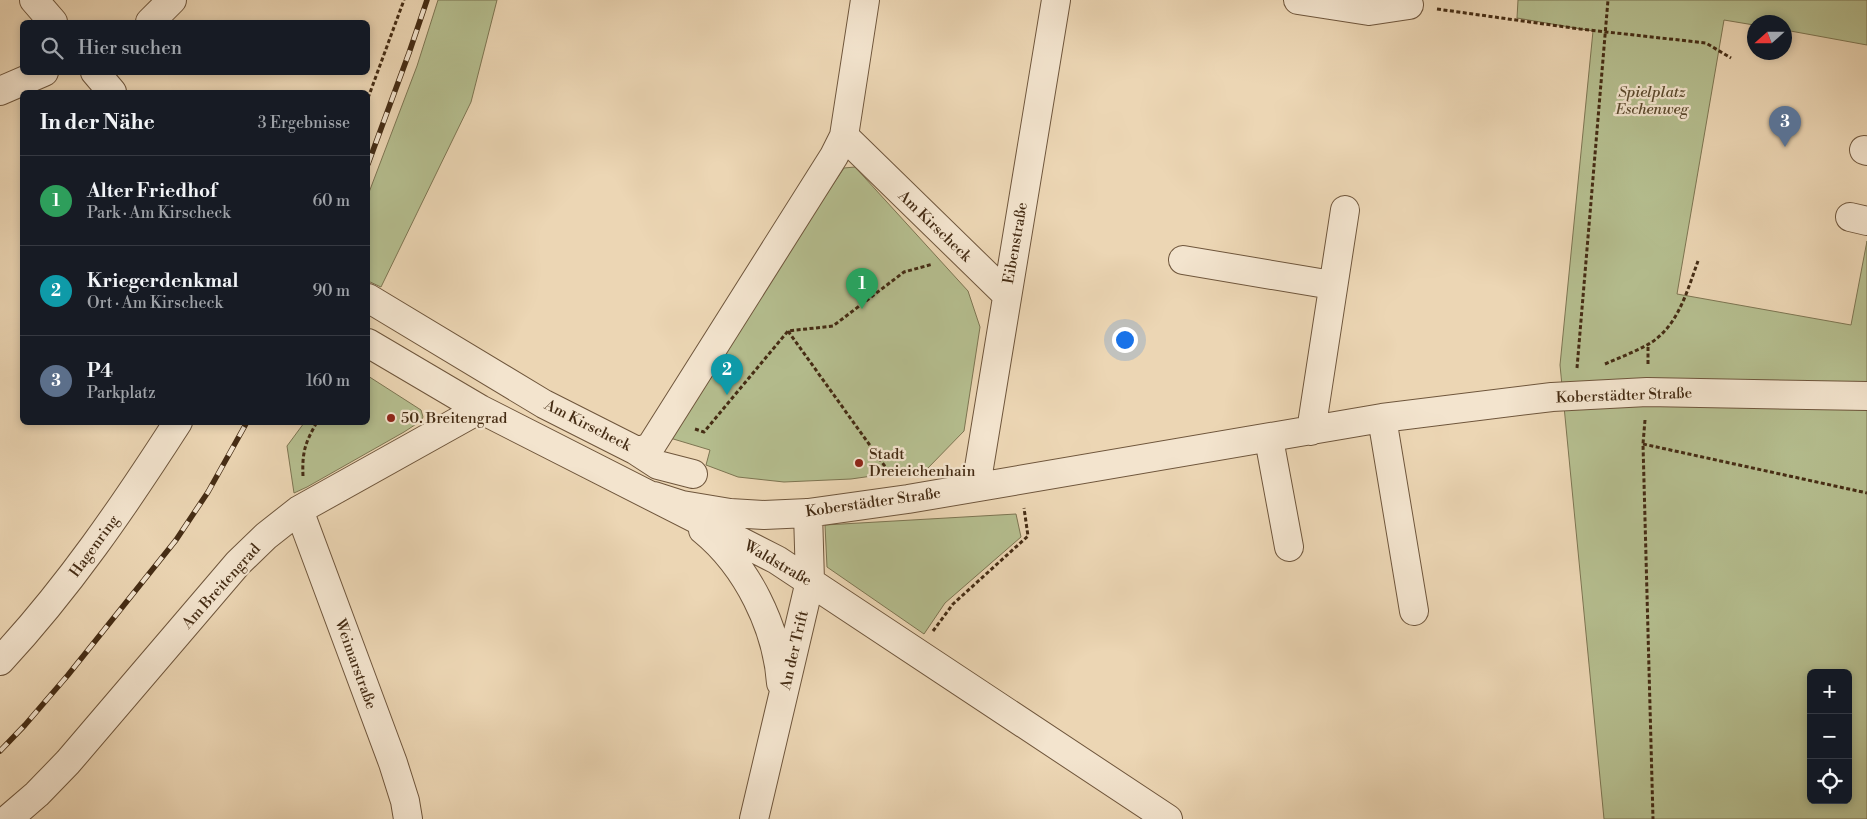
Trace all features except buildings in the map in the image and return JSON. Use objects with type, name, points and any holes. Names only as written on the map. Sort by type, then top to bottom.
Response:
[{"type":"street","points":[[34,0],[51,20]]},
{"type":"street","points":[[152,20],[172,0]]},
{"type":"street","name":"Am Kirscheck","points":[[370,299],[544,404],[635,450],[643,450],[651,446],[834,156],[844,136],[865,0]]},
{"type":"street","name":"Eibenstraße","points":[[976,486],[1056,0]]},
{"type":"street","points":[[1298,0],[1369,11],[1409,5]]},
{"type":"street","points":[[0,91],[37,75]]},
{"type":"street","name":"Am Kirscheck","points":[[844,136],[1007,295]]},
{"type":"street","points":[[1311,431],[1345,210]]},
{"type":"street","points":[[1183,260],[1332,285]]},
{"type":"street","name":"Waldstraße","points":[[370,344],[480,409],[777,560],[1168,819]]},
{"type":"street","name":"Koberstädter Straße","points":[[654,496],[682,505],[730,513],[764,515],[808,513],[908,499],[976,486],[1269,439],[1382,418],[1534,399],[1647,392],[1866,392]]},
{"type":"street","name":"Am Breitengrad","points":[[8,819],[38,794],[68,762],[238,563],[266,536],[305,507],[480,409]]},
{"type":"street","points":[[1382,418],[1414,611]]},
{"type":"street","name":"Hagenring","points":[[0,662],[60,594],[96,545],[176,425]]},
{"type":"street","points":[[1269,439],[1289,548]]},
{"type":"street","points":[[635,450],[658,465],[693,474]]},
{"type":"street","name":"An der Trift","points":[[654,496],[689,519],[713,538],[747,582],[770,628],[778,656],[782,698]]},
{"type":"street","name":"Weimarstraße","points":[[305,507],[393,763],[408,819]]},
{"type":"street","name":"An der Trift","points":[[754,819],[810,581],[808,513]]},
{"type":"path","points":[[370,93],[404,0]]},
{"type":"path","points":[[1575,396],[1608,0]]},
{"type":"path","points":[[1409,5],[1580,29],[1706,43],[1731,58]]},
{"type":"path","points":[[689,427],[704,432],[788,331],[833,326],[904,272],[965,256]]},
{"type":"path","points":[[1601,366],[1648,344],[1659,336],[1679,313],[1698,261]]},
{"type":"path","points":[[788,331],[908,499]]},
{"type":"path","points":[[305,507],[303,453],[306,441],[315,425]]},
{"type":"path","points":[[1653,819],[1642,444],[1867,493]]},
{"type":"path","points":[[917,654],[953,604],[1028,536],[1020,480]]},
{"type":"green space","points":[[438,0],[497,0],[471,102],[381,287],[370,282],[370,190],[417,66]]},
{"type":"green space","name":"Spielplatz Eschenweg","points":[[1518,0],[1867,0],[1867,45],[1792,31],[1792,15],[1747,15],[1747,24],[1724,20],[1677,294],[1851,325],[1867,241],[1867,819],[1604,819],[1560,365],[1593,31],[1517,18]]},
{"type":"green space","points":[[855,167],[968,291],[980,327],[964,431],[928,468],[851,479],[784,482],[738,477],[706,465],[710,450],[670,438],[675,421],[844,168]]},
{"type":"green space","points":[[370,377],[421,410],[423,417],[421,421],[404,432],[294,493],[287,446],[303,425],[370,425]]},
{"type":"green space","points":[[1016,514],[1021,537],[945,603],[924,634],[827,567],[825,525]]},
{"type":"railway","points":[[370,159],[427,0]]},
{"type":"railway","points":[[0,751],[68,675],[176,540],[208,492],[245,425]]},
{"type":"place","name":"P4","points":[[1785,147]]},
{"type":"place","name":"Alter Friedhof","points":[[862,309]]},
{"type":"place","name":"Kriegerdenkmal","points":[[727,395]]},
{"type":"place","name":"50. Breitengrad","points":[[391,418]]},
{"type":"place","name":"Stadt Dreieichenhain","points":[[859,463]]}]
